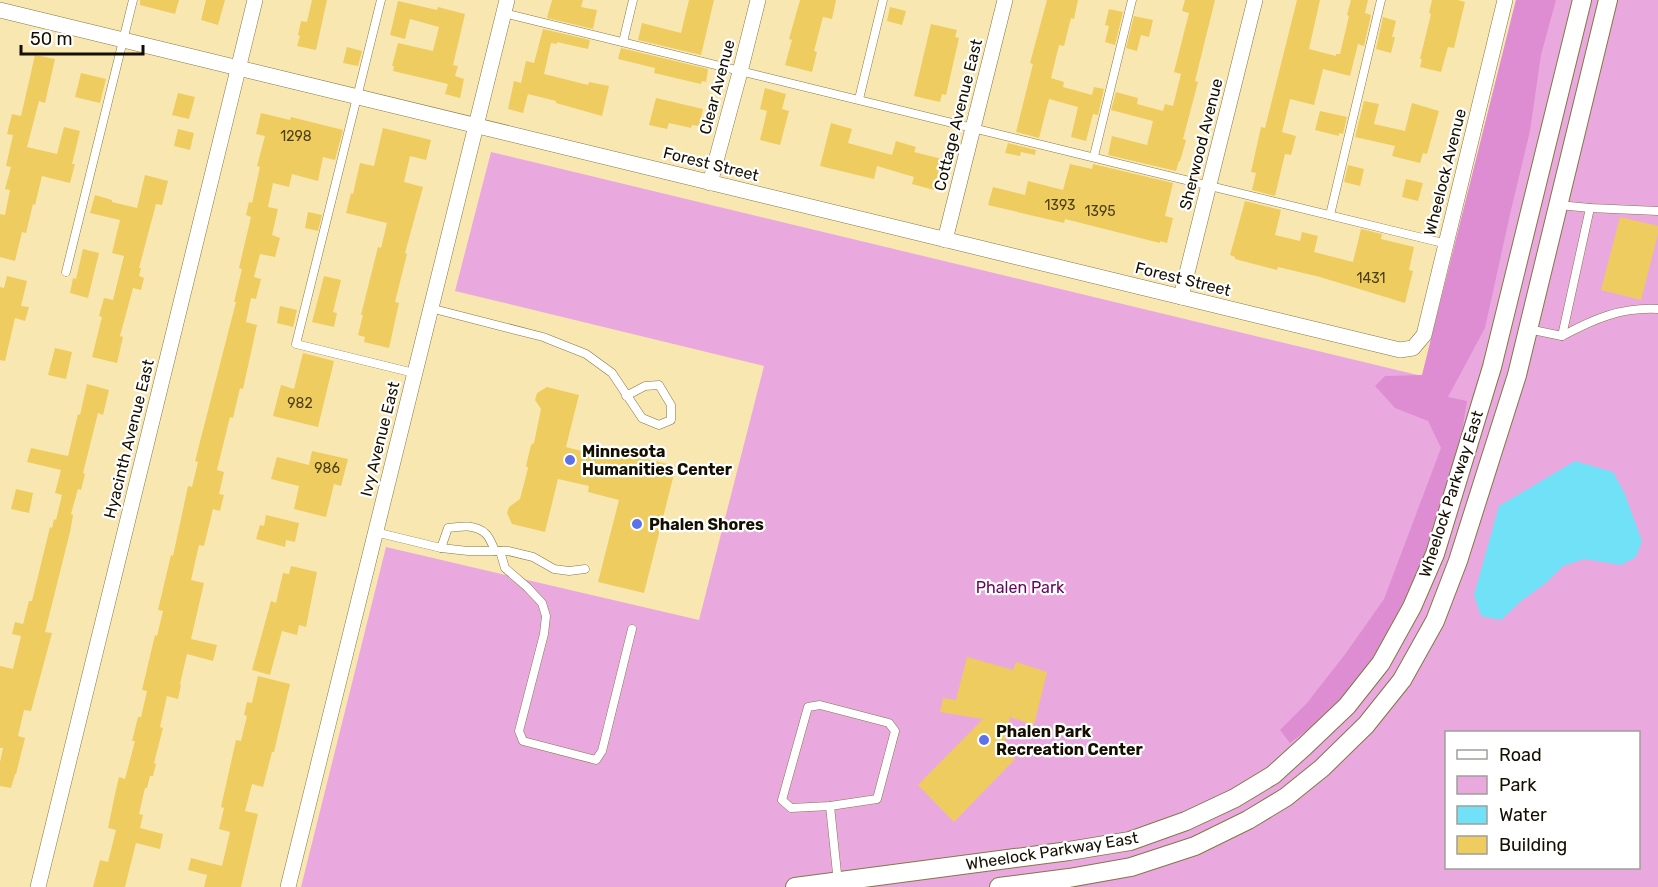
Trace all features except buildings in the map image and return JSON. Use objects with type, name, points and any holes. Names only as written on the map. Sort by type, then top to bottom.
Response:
[{"type":"street","name":"Hyacinth Avenue East","points":[[38,887],[255,0]]},
{"type":"street","name":"Clear Avenue","points":[[710,183],[758,0]]},
{"type":"street","name":"Cottage Avenue East","points":[[945,240],[1005,0]]},
{"type":"street","name":"Sherwood Avenue","points":[[1181,297],[1255,0]]},
{"type":"street","name":"Wheelock Avenue","points":[[1413,348],[1424,335],[1505,0]]},
{"type":"street","name":"Wheelock Parkway East","points":[[795,887],[838,884],[1130,842],[1186,821],[1235,798],[1272,775],[1347,706],[1381,663],[1412,607],[1435,554],[1492,367],[1582,0]]},
{"type":"street","name":"Wheelock Parkway East","points":[[999,887],[1131,867],[1195,846],[1248,820],[1286,797],[1322,768],[1366,725],[1402,680],[1435,621],[1458,561],[1517,375],[1608,0]]},
{"type":"street","name":"Ivy Avenue East","points":[[288,887],[505,6]]},
{"type":"street","name":"Forest Street","points":[[2,10],[1400,350],[1413,348]]},
{"type":"street","points":[[1533,201],[1558,205]]},
{"type":"street","points":[[1504,321],[1528,329]]},
{"type":"lane","points":[[66,272],[133,0]]},
{"type":"lane","points":[[381,0],[296,344],[414,374]]},
{"type":"lane","points":[[623,42],[633,0]]},
{"type":"lane","points":[[859,99],[883,0]]},
{"type":"lane","points":[[1094,156],[1132,0]]},
{"type":"lane","points":[[1330,214],[1381,0]]},
{"type":"lane","points":[[505,6],[623,42],[740,72],[1094,156],[1447,244]]},
{"type":"lane","points":[[1558,205],[1658,211]]},
{"type":"lane","points":[[1562,336],[1590,208]]},
{"type":"lane","points":[[430,308],[543,337],[586,354],[612,373],[626,396],[642,418],[659,425],[671,420],[671,405],[659,385],[645,386],[626,396]]},
{"type":"lane","points":[[1528,329],[1562,336],[1614,313],[1641,308],[1658,309]]},
{"type":"lane","points":[[441,548],[448,528],[463,525],[478,529],[487,534],[505,568],[542,603],[546,616],[544,634],[519,731],[523,741],[596,760],[602,751],[633,629]]},
{"type":"lane","points":[[375,532],[441,548],[508,551],[533,556],[554,569],[569,572],[585,569]]},
{"type":"lane","points":[[820,705],[889,723],[895,731],[877,799],[830,806],[791,808],[782,800],[808,707],[820,705]]},
{"type":"lane","points":[[830,806],[838,884]]},
{"type":"green space","name":"Phalen Park","points":[[1516,0],[1658,0],[1658,887],[301,887],[386,547],[699,620],[764,366],[455,291],[491,152],[1422,376]]},
{"type":"shaded area","points":[[1516,0],[1556,0],[1541,55],[1530,131],[1485,328],[1448,397],[1467,401],[1462,432],[1420,568],[1389,631],[1355,687],[1322,719],[1290,743],[1280,730],[1307,703],[1384,599],[1441,448],[1428,421],[1395,408],[1375,386],[1385,376],[1422,375]]},
{"type":"water","points":[[1575,461],[1613,472],[1624,492],[1642,541],[1636,557],[1621,565],[1584,559],[1563,566],[1501,620],[1481,616],[1474,595],[1499,506]]},
{"type":"place","name":"Minnesota Humanities Center","points":[[570,460]]},
{"type":"place","name":"Phalen Shores","points":[[637,524]]},
{"type":"place","name":"Phalen Park Recreation Center","points":[[984,740]]}]
